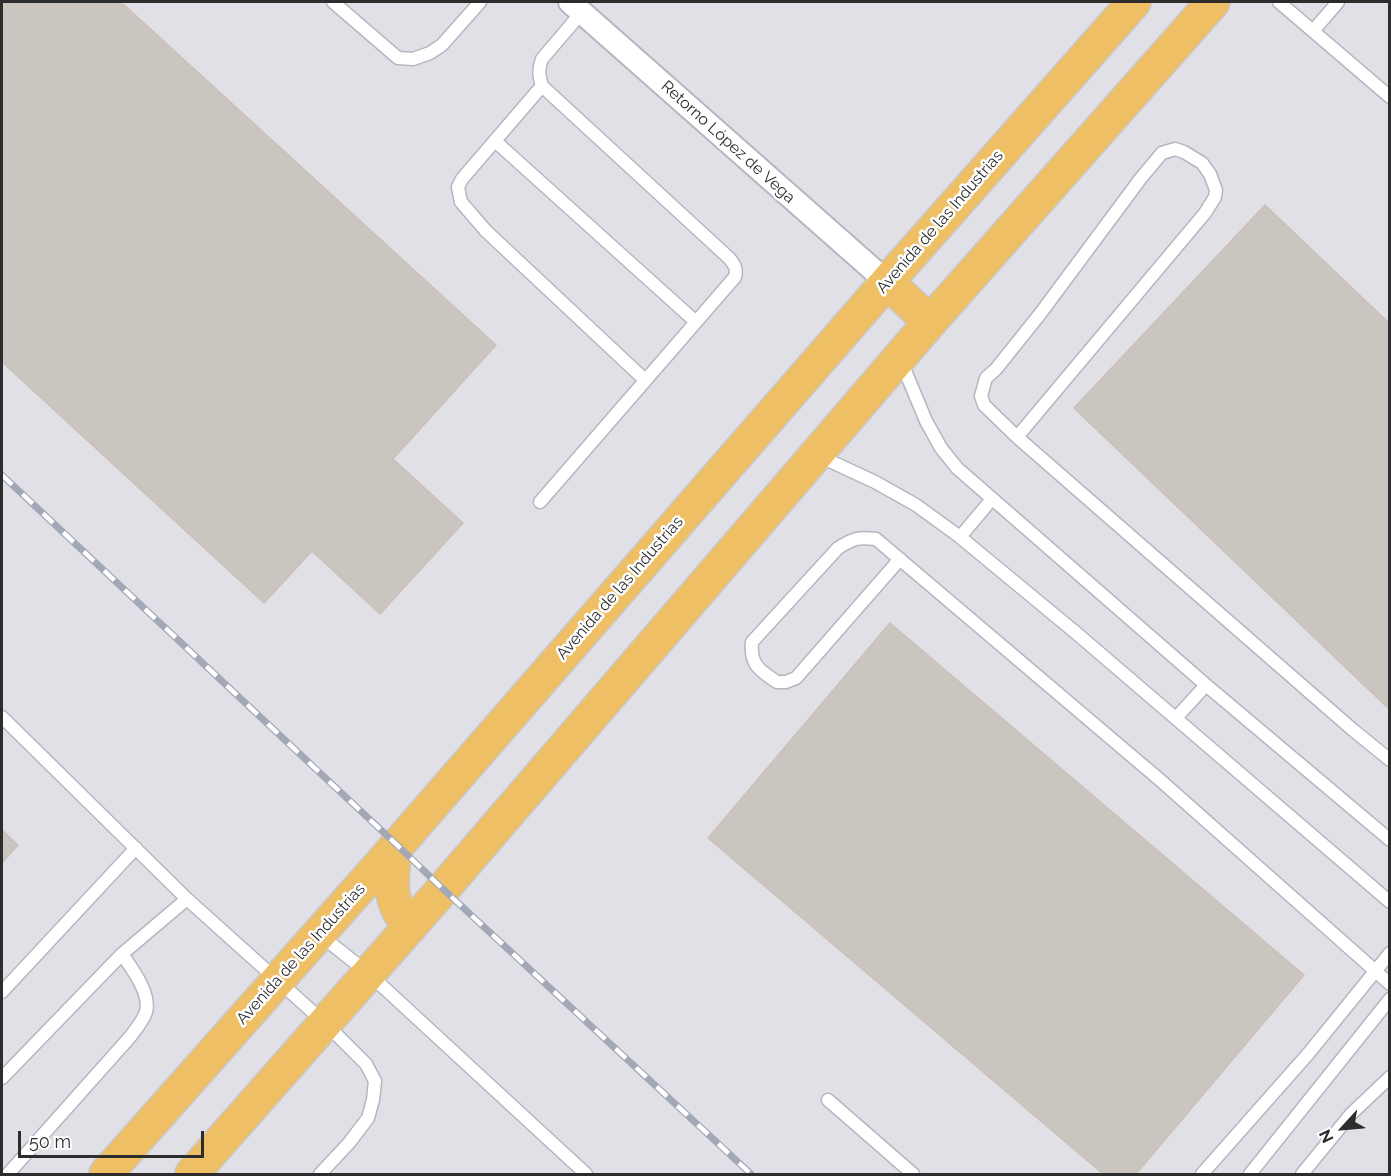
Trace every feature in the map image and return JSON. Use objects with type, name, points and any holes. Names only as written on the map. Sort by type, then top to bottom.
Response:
[{"type":"main road","name":"Avenida de las Industrias","points":[[106,1174],[395,848],[887,282],[1134,2]]},
{"type":"main road","points":[[192,1174],[410,927],[899,357],[1213,2]]},
{"type":"main road","points":[[887,282],[930,322]]},
{"type":"main road","points":[[395,848],[392,890],[399,912],[410,927]]},
{"type":"street","name":"Retorno López de Vega","points":[[576,7],[887,282]]},
{"type":"lane","points":[[333,2],[398,58],[413,59],[430,53],[442,45],[480,2]]},
{"type":"lane","points":[[1279,2],[1389,97]]},
{"type":"lane","points":[[1314,31],[1338,2]]},
{"type":"lane","points":[[540,502],[735,277],[736,272],[735,265],[542,86],[538,73],[542,59],[576,7]]},
{"type":"lane","points":[[542,86],[462,179],[458,187],[461,202],[486,231],[645,380]]},
{"type":"lane","points":[[495,141],[696,322]]},
{"type":"lane","points":[[1017,437],[1215,197],[1216,190],[1210,174],[1202,163],[1175,149],[1162,153],[1040,314],[996,369],[986,378],[981,396],[984,405],[1017,437],[1389,760]]},
{"type":"lane","points":[[899,357],[926,421],[941,448],[957,468],[1389,840]]},
{"type":"lane","points":[[816,454],[875,482],[916,505],[960,537],[1075,632],[1389,902]]},
{"type":"lane","points":[[960,537],[992,499]]},
{"type":"lane","points":[[900,560],[796,678],[786,682],[777,682],[756,666],[751,655],[752,642],[838,548],[852,539],[876,539],[1160,780],[1389,984]]},
{"type":"lane","points":[[1176,718],[1206,684]]},
{"type":"lane","points":[[2,717],[187,898],[325,1023],[366,1064],[375,1081],[368,1118],[349,1143],[320,1174]]},
{"type":"lane","points":[[2,992],[136,848]]},
{"type":"lane","points":[[2,1078],[122,954],[187,898]]},
{"type":"lane","points":[[318,934],[368,973],[586,1174]]},
{"type":"lane","points":[[1202,1174],[1308,1054],[1389,953]]},
{"type":"lane","points":[[8,1174],[130,1037],[146,1013],[147,1000],[138,979],[122,954]]},
{"type":"lane","points":[[1250,1174],[1389,999]]},
{"type":"lane","points":[[1302,1174],[1351,1114],[1389,1077]]},
{"type":"lane","points":[[828,1100],[913,1174]]},
{"type":"shaded area","points":[[2,2],[1389,2],[1389,1174],[2,1174]]},
{"type":"building","points":[[2,2],[121,2],[496,345],[393,459],[463,523],[380,614],[312,551],[264,603],[2,362]]},
{"type":"building","points":[[1265,205],[1390,324],[1390,710],[1074,408]]},
{"type":"building","points":[[890,623],[1304,975],[1136,1174],[1103,1174],[708,838]]},
{"type":"building","points":[[2,830],[18,845],[2,863]]},
{"type":"railway","points":[[2,475],[751,1174]]}]
